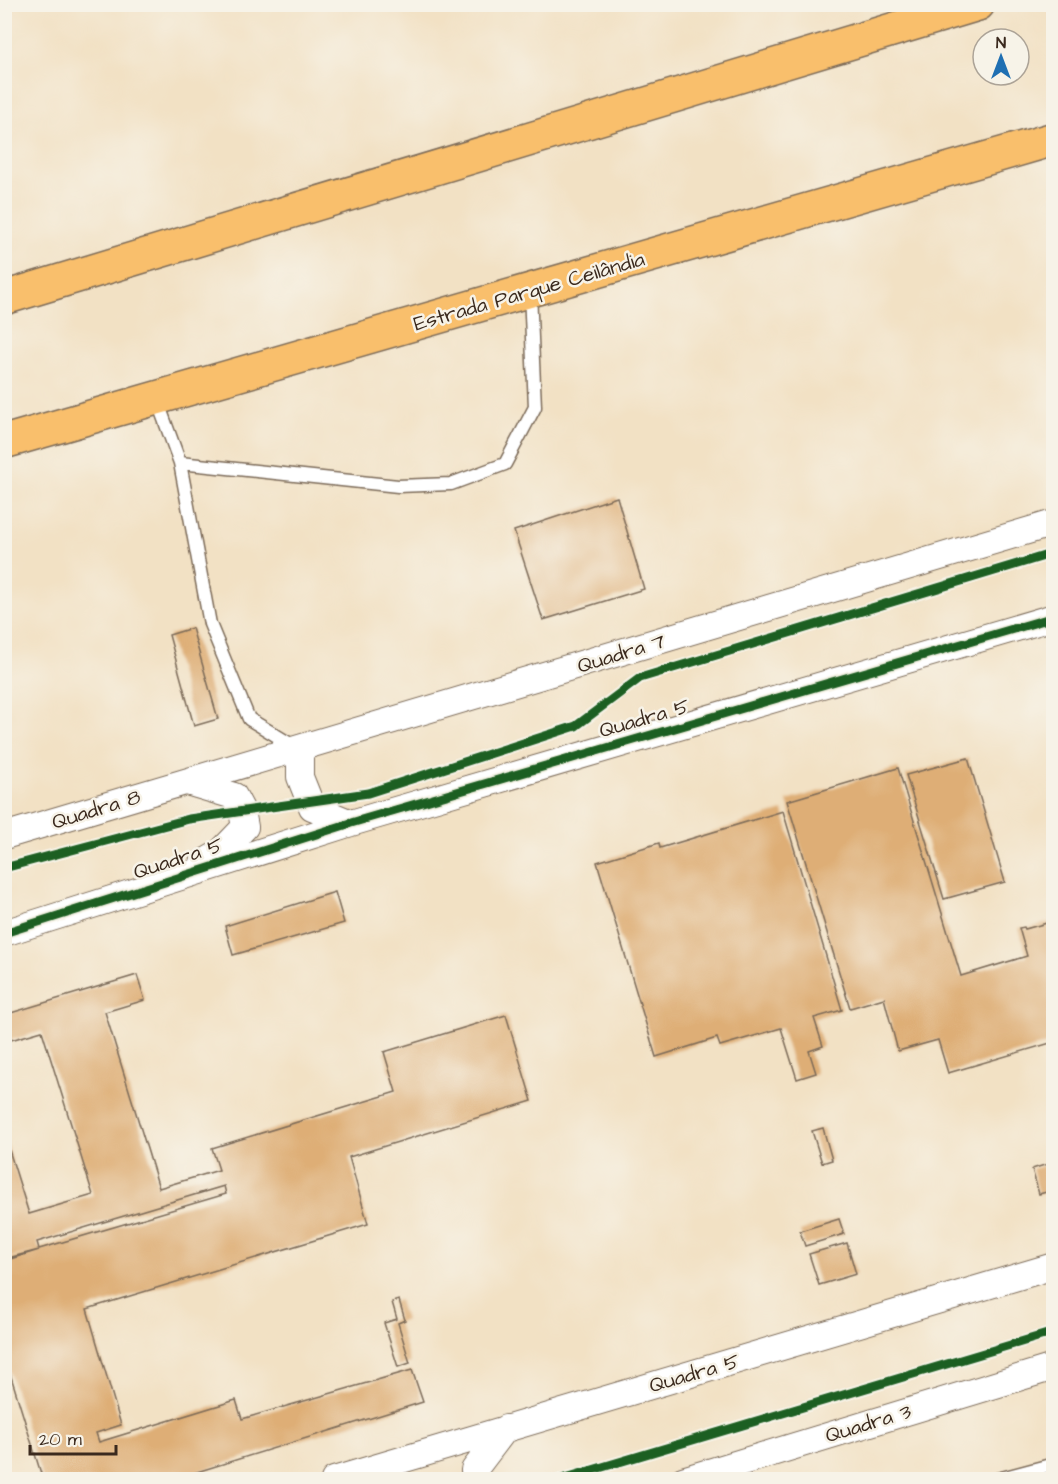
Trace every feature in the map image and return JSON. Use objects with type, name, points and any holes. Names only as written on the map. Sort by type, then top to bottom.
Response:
[{"type":"highway","points":[[4,298],[978,4]]},
{"type":"highway","name":"Estrada Parque Ceilândia","points":[[4,442],[530,292],[1053,139]]},
{"type":"street","name":"Quadra 7","points":[[187,782],[1053,523]]},
{"type":"street","name":"Quadra 5","points":[[4,933],[351,823],[1053,617]]},
{"type":"street","points":[[300,750],[300,777],[312,807],[351,823]]},
{"type":"street","points":[[184,875],[220,853],[245,827],[242,811],[234,796],[187,782]]},
{"type":"street","name":"Quadra 8","points":[[4,836],[187,782]]},
{"type":"street","name":"Quadra 5","points":[[335,1479],[1053,1266]]},
{"type":"street","name":"Quadra 3","points":[[683,1479],[1053,1367]]},
{"type":"street","points":[[476,1479],[474,1470],[506,1428]]},
{"type":"lane","points":[[180,463],[398,486],[451,484],[505,464],[535,407],[530,292]]},
{"type":"lane","points":[[157,399],[180,463],[210,624],[249,719],[300,750]]},
{"type":"lane","points":[[994,1479],[1053,1464]]},
{"type":"building","points":[[617,497],[644,589],[543,620],[514,531]]},
{"type":"building","points":[[192,628],[218,719],[194,726],[169,635]]},
{"type":"building","points":[[968,758],[1005,882],[944,899],[906,775]]},
{"type":"building","points":[[898,768],[961,976],[1027,956],[1019,928],[1024,927],[1025,929],[1054,921],[1054,1042],[948,1073],[938,1040],[898,1051],[884,998],[850,1008],[787,801]]},
{"type":"building","points":[[783,811],[842,1010],[814,1018],[823,1046],[809,1051],[816,1073],[797,1079],[781,1028],[720,1046],[717,1038],[656,1057],[597,862],[659,843],[660,848]]},
{"type":"building","points":[[335,892],[344,923],[233,955],[225,926]]},
{"type":"building","points":[[137,975],[145,1000],[105,1012],[159,1188],[219,1170],[212,1148],[396,1092],[384,1052],[506,1015],[532,1101],[349,1157],[368,1224],[87,1309],[121,1425],[96,1433],[99,1442],[236,1400],[242,1419],[412,1370],[423,1402],[171,1480],[43,1480],[4,1354],[4,1261],[39,1250],[4,1259],[4,1134],[29,1214],[93,1195],[42,1031],[4,1042],[4,1015]],"holes":[[[224,1186],[226,1194],[39,1249],[37,1242]]]},
{"type":"building","points":[[823,1128],[832,1160],[822,1163],[812,1131]]},
{"type":"building","points":[[1054,1162],[1054,1190],[1039,1194],[1032,1169]]},
{"type":"building","points":[[839,1219],[844,1234],[805,1246],[800,1231]]},
{"type":"building","points":[[847,1243],[856,1274],[819,1285],[809,1254]]},
{"type":"building","points":[[399,1300],[405,1320],[398,1323],[410,1363],[398,1367],[384,1323],[397,1319],[392,1302]]},
{"type":"cycle path","points":[[4,868],[189,819],[368,793],[576,726],[640,678],[1054,553]]},
{"type":"cycle path","points":[[4,933],[351,823],[1054,617]]},
{"type":"cycle path","points":[[559,1480],[1054,1332]]}]
